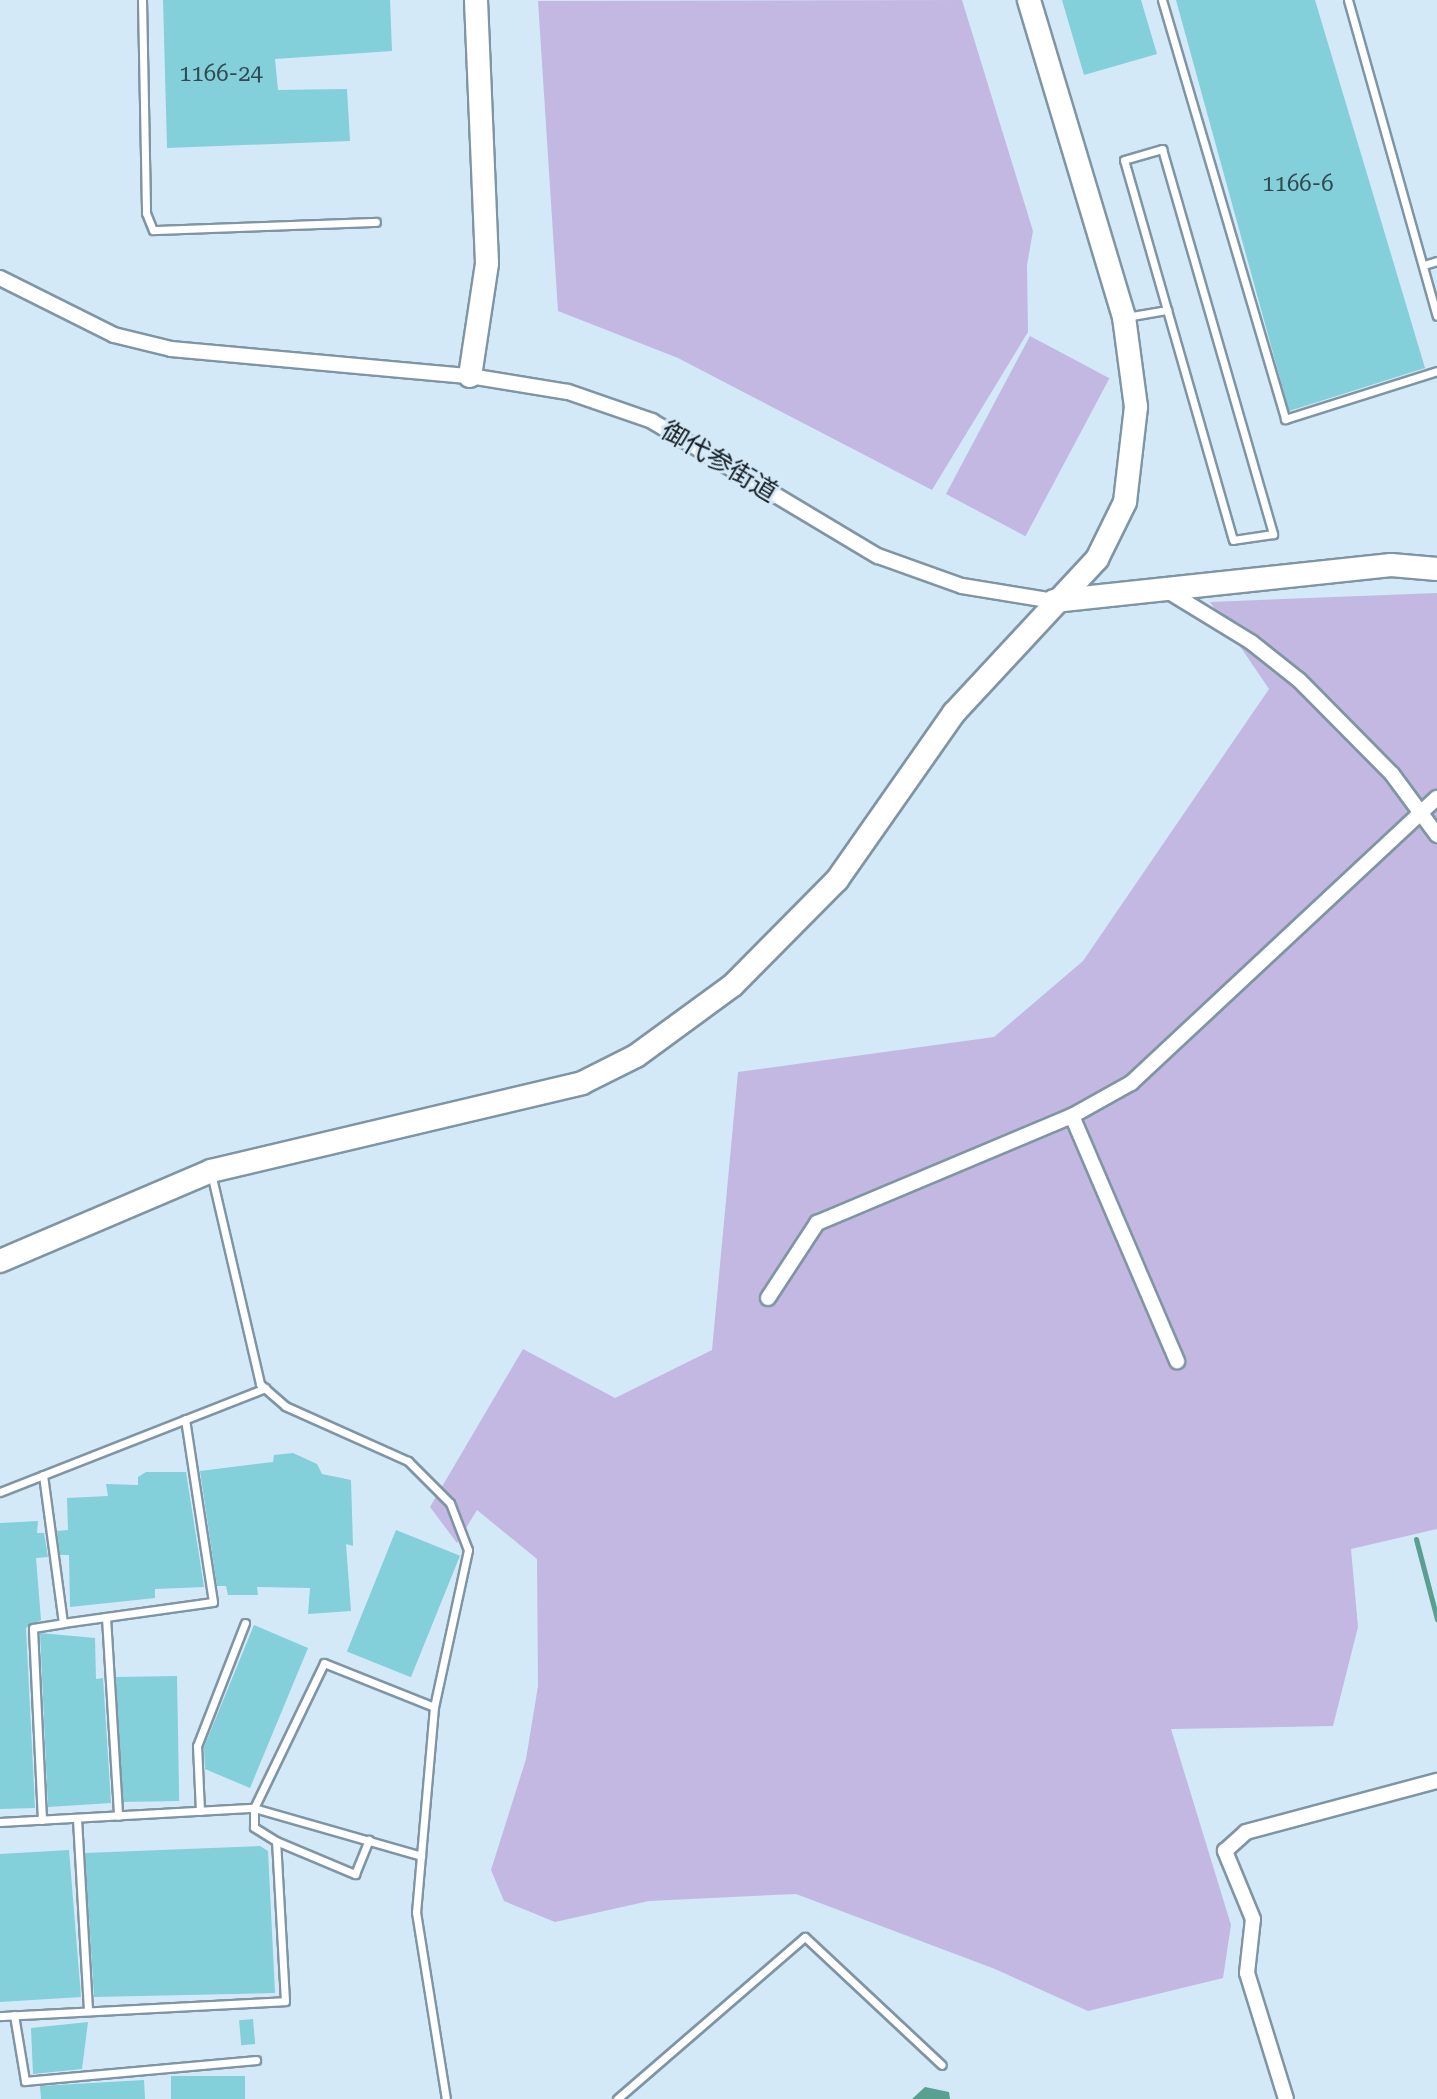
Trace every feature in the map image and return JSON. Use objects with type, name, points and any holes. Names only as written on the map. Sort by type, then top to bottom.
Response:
[{"type":"street","points":[[470,376],[487,263],[476,0]]},
{"type":"street","points":[[0,1261],[211,1171],[582,1083],[636,1056],[733,985],[837,880],[954,713],[1054,601],[1097,559],[1125,502],[1136,407],[1124,317],[1029,0]]},
{"type":"street","name":"御代参街道","points":[[0,278],[114,335],[171,349],[470,376],[568,392],[652,421],[878,556],[962,586],[1054,601],[1171,593],[1391,565],[1437,569]]},
{"type":"street","points":[[1171,593],[1251,642],[1299,680],[1421,811],[1437,835]]},
{"type":"street","points":[[768,1298],[817,1223],[1072,1116],[1131,1083],[1437,798]]},
{"type":"street","points":[[1072,1116],[1177,1361]]},
{"type":"street","points":[[1286,2099],[1247,1973],[1253,1919],[1225,1851],[1246,1832],[1437,1781]]},
{"type":"lane","points":[[142,0],[146,213],[153,230],[376,222]]},
{"type":"lane","points":[[1162,0],[1285,419],[1437,371]]},
{"type":"lane","points":[[1348,0],[1437,316]]},
{"type":"lane","points":[[1162,149],[1273,534],[1233,540],[1167,310],[1124,160],[1162,149]]},
{"type":"lane","points":[[1424,265],[1437,261]]},
{"type":"lane","points":[[1124,317],[1167,310]]},
{"type":"lane","points":[[211,1171],[265,1388],[285,1406],[408,1461],[450,1503],[468,1550],[434,1707],[416,1912],[446,2099]]},
{"type":"lane","points":[[0,1492],[265,1388]]},
{"type":"lane","points":[[42,1820],[33,1628],[213,1602],[185,1419]]},
{"type":"lane","points":[[43,1475],[63,1623]]},
{"type":"lane","points":[[106,1617],[118,1816]]},
{"type":"lane","points":[[200,1811],[197,1746],[245,1623]]},
{"type":"lane","points":[[369,1840],[355,1874],[276,1841],[254,1827],[254,1808],[324,1663],[434,1707]]},
{"type":"lane","points":[[0,1822],[254,1808],[421,1856]]},
{"type":"lane","points":[[77,1819],[88,2011]]},
{"type":"lane","points":[[0,2016],[285,2001],[276,1841]]},
{"type":"lane","points":[[617,2099],[805,1937],[942,2065]]},
{"type":"lane","points":[[14,2015],[25,2081],[256,2060]]},
{"type":"shaded area","points":[[962,0],[1033,231],[1027,265],[1028,332],[932,490],[678,358],[558,311],[538,1]]},
{"type":"shaded area","points":[[1030,336],[1109,378],[1025,536],[946,494]]},
{"type":"shaded area","points":[[1437,593],[1437,1529],[1351,1549],[1358,1627],[1333,1726],[1171,1729],[1231,1925],[1223,1978],[1088,2011],[995,1969],[796,1894],[649,1901],[555,1922],[504,1901],[491,1870],[526,1759],[538,1686],[537,1559],[477,1510],[457,1543],[430,1507],[523,1349],[615,1398],[712,1350],[738,1072],[994,1037],[1083,961],[1269,689],[1210,602]]},
{"type":"shaded area","points":[[925,2087],[949,2092],[950,2099],[912,2099]]},
{"type":"building","points":[[163,0],[390,0],[392,51],[275,59],[278,90],[347,89],[350,141],[167,148]]},
{"type":"building","points":[[1062,0],[1141,0],[1157,54],[1084,75]]},
{"type":"building","points":[[1176,0],[1315,0],[1425,368],[1289,411]]},
{"type":"building","points":[[293,1453],[317,1464],[322,1474],[351,1480],[353,1546],[346,1544],[351,1611],[308,1614],[310,1588],[257,1587],[258,1595],[228,1595],[226,1586],[217,1586],[200,1471],[273,1462],[274,1455]]},
{"type":"building","points":[[146,1472],[186,1472],[204,1587],[155,1589],[155,1598],[70,1607],[69,1555],[60,1555],[57,1531],[68,1530],[67,1498],[108,1496],[106,1484],[138,1485],[138,1477]]},
{"type":"building","points":[[38,1521],[37,1533],[44,1533],[48,1557],[36,1558],[41,1620],[26,1628],[35,1808],[0,1809],[0,1523]]},
{"type":"building","points":[[396,1530],[460,1556],[411,1677],[347,1651]]},
{"type":"building","points":[[254,1625],[308,1648],[250,1788],[205,1769],[204,1747]]},
{"type":"building","points":[[40,1633],[95,1638],[96,1679],[103,1678],[111,1803],[48,1807]]},
{"type":"building","points":[[177,1676],[179,1801],[118,1802],[116,1677]]},
{"type":"building","points":[[260,1846],[268,1851],[275,1993],[94,1997],[85,1853]]},
{"type":"building","points":[[69,1850],[81,1997],[0,2002],[0,1854]]},
{"type":"building","points":[[253,2019],[255,2044],[241,2045],[239,2020]]},
{"type":"building","points":[[88,2022],[82,2069],[33,2074],[31,2028]]},
{"type":"building","points":[[171,2076],[245,2076],[245,2099],[171,2099]]},
{"type":"building","points":[[144,2080],[145,2099],[41,2099],[40,2086]]},
{"type":"waterway","points":[[1416,1539],[1437,1619]]}]
